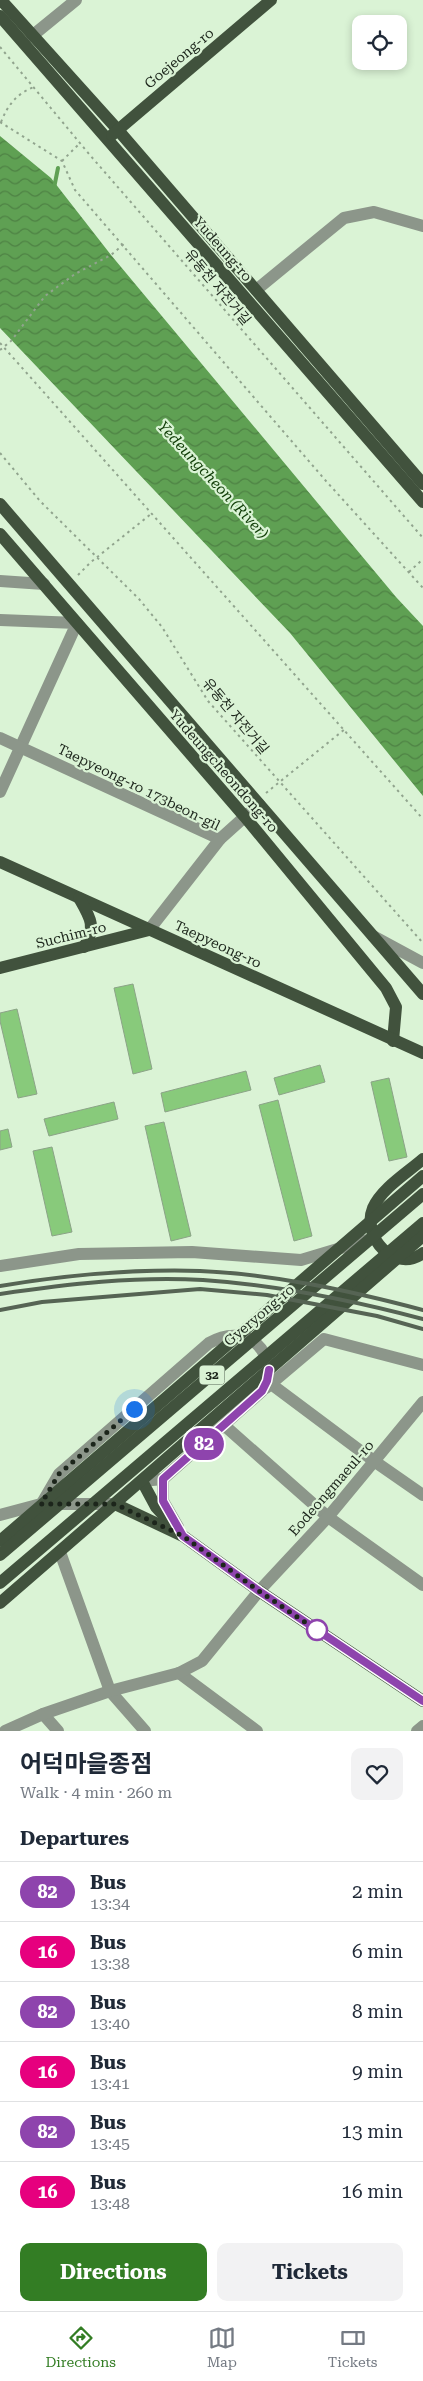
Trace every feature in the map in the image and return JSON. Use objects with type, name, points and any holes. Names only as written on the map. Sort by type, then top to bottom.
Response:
[{"type":"main road","name":"Yudeung-ro","points":[[1,0],[423,502]]},
{"type":"main road","name":"Goejeong-ro","points":[[113,134],[271,0]]},
{"type":"main road","name":"Yudeung-ro","points":[[0,16],[113,134],[256,290],[423,484]]},
{"type":"main road","name":"Yudeungcheondong-ro","points":[[0,504],[262,798],[373,936],[423,994]]},
{"type":"main road","name":"Yudeungcheondong-ro","points":[[0,534],[245,817],[386,988],[396,1007],[393,1041]]},
{"type":"main road","name":"Taepyeong-ro","points":[[0,862],[418,1051]]},
{"type":"main road","points":[[79,898],[90,918],[92,935],[84,947]]},
{"type":"main road","name":"Suchim-ro","points":[[0,968],[150,930]]},
{"type":"main road","points":[[418,1051],[423,1060]]},
{"type":"main road","points":[[423,1159],[385,1192],[374,1206],[370,1227],[380,1248],[390,1255],[405,1258],[418,1257],[423,1253]]},
{"type":"main road","points":[[0,1541],[112,1442],[423,1176]]},
{"type":"main road","name":"Gyeryong-ro","points":[[0,1555],[423,1194]]},
{"type":"main road","name":"32","points":[[0,1583],[423,1223]]},
{"type":"main road","points":[[0,1603],[423,1236]]},
{"type":"main road","points":[[146,1478],[156,1507],[183,1536]]},
{"type":"main road","points":[[115,1504],[183,1536],[259,1591],[423,1701]]},
{"type":"street","points":[[32,36],[76,0]]},
{"type":"street","points":[[256,290],[344,218],[374,212],[423,226]]},
{"type":"street","points":[[0,581],[44,584]]},
{"type":"street","points":[[0,620],[77,623],[0,792]]},
{"type":"street","name":"Taepyeong-ro 173beon-gil","points":[[0,738],[220,839],[150,930]]},
{"type":"street","points":[[220,839],[245,817],[262,798]]},
{"type":"street","points":[[373,936],[423,963]]},
{"type":"street","points":[[0,1266],[79,1254],[192,1252],[300,1260],[374,1238]]},
{"type":"street","points":[[41,1504],[59,1474],[219,1337],[230,1335],[242,1336],[252,1340],[261,1348],[266,1358],[267,1381]]},
{"type":"street","points":[[146,1478],[163,1479],[225,1426],[267,1381],[324,1339],[423,1365]]},
{"type":"street","points":[[267,1381],[423,1495]]},
{"type":"street","name":"Eodeongmaeul-ro","points":[[5,1731],[44,1714],[110,1691],[179,1673],[202,1661],[259,1591],[328,1517],[423,1402]]},
{"type":"street","points":[[225,1426],[328,1517],[423,1585]]},
{"type":"street","points":[[163,1479],[163,1501],[183,1536]]},
{"type":"street","points":[[0,1515],[41,1504],[115,1504]]},
{"type":"street","points":[[60,1552],[110,1691],[144,1731]]},
{"type":"street","points":[[179,1673],[257,1731]]},
{"type":"street","points":[[44,1714],[58,1731]]},
{"type":"street","points":[[417,1731],[423,1726]]},
{"type":"path","name":"유동천 자전거길","points":[[0,48],[80,143],[423,538]]},
{"type":"path","points":[[34,87],[23,92],[9,105],[0,122],[62,161],[75,190],[124,244],[326,481],[423,588]]},
{"type":"path","points":[[62,161],[80,143]]},
{"type":"path","points":[[0,350],[11,341],[44,296],[75,274],[111,255],[124,244]]},
{"type":"path","points":[[0,343],[423,819]]},
{"type":"path","name":"유동천 자전거길","points":[[0,454],[40,501],[139,599],[162,627],[208,701],[423,943]]},
{"type":"path","points":[[78,574],[151,514]]},
{"type":"path","points":[[409,572],[423,559]]},
{"type":"path","points":[[262,798],[279,781],[344,729]]},
{"type":"water","name":"Yedeungcheon (River)","points":[[0,136],[51,178],[111,255],[396,597],[423,626],[423,796],[290,633],[0,328]]},
{"type":"building","points":[[133,984],[152,1069],[133,1074],[114,988]]},
{"type":"building","points":[[17,1009],[37,1094],[18,1098],[0,1021],[0,1013]]},
{"type":"building","points":[[320,1065],[325,1082],[279,1095],[274,1078]]},
{"type":"building","points":[[246,1071],[251,1090],[165,1112],[161,1093]]},
{"type":"building","points":[[389,1078],[407,1157],[389,1161],[371,1082]]},
{"type":"building","points":[[278,1100],[312,1236],[294,1241],[259,1105]]},
{"type":"building","points":[[114,1102],[118,1119],[49,1136],[44,1119]]},
{"type":"building","points":[[164,1122],[191,1236],[171,1241],[145,1126]]},
{"type":"building","points":[[8,1129],[12,1147],[0,1150],[0,1131]]},
{"type":"building","points":[[52,1147],[72,1232],[52,1236],[33,1151]]},
{"type":"waterway","points":[[54,188],[58,168]]},
{"type":"railway","points":[[0,1286],[100,1274],[200,1271],[312,1284],[423,1310]]},
{"type":"railway","points":[[0,1294],[127,1280],[203,1280],[231,1282],[314,1294],[423,1319]]},
{"type":"railway","points":[[0,1310],[42,1302],[200,1289],[267,1295],[377,1316],[423,1329]]},
{"type":"bus line","name":"82","points":[[269,1370],[267,1381],[262,1391],[254,1400],[163,1479],[163,1501],[183,1536],[259,1591],[423,1701]]},
{"type":"route","points":[[134,1409],[59,1474],[41,1504],[115,1504],[183,1536],[324,1635],[317,1630]]}]
